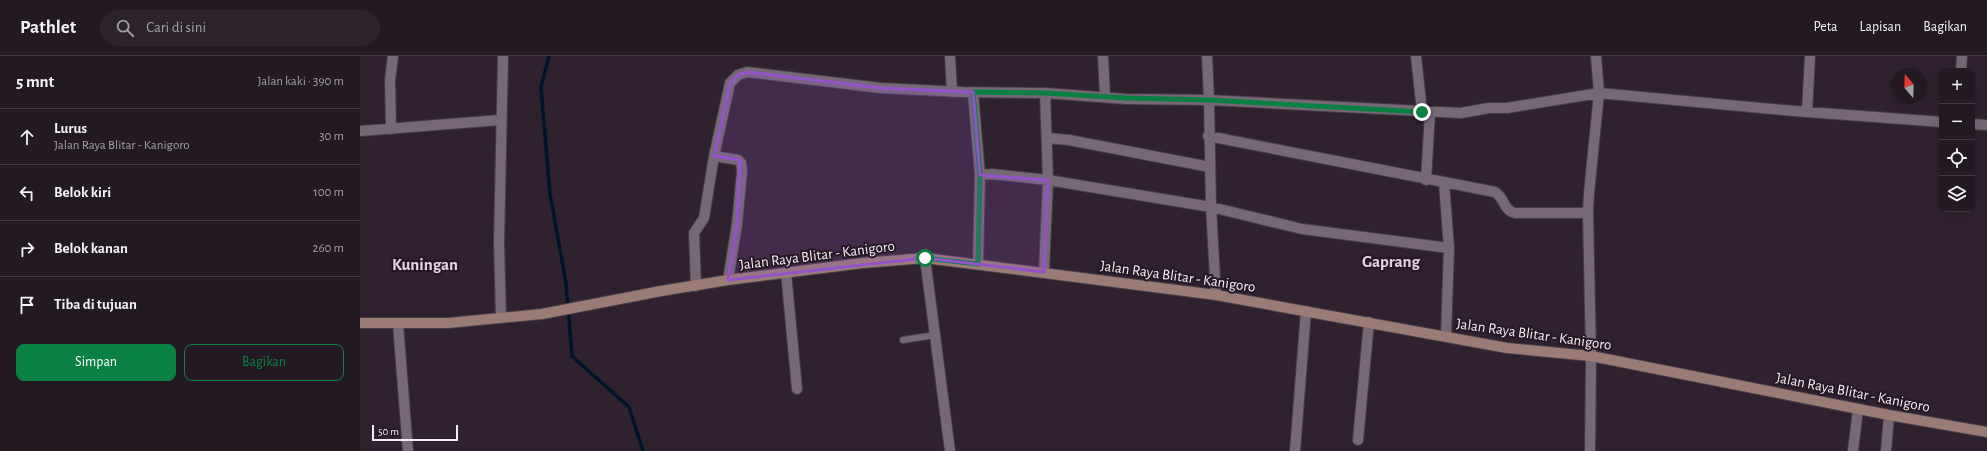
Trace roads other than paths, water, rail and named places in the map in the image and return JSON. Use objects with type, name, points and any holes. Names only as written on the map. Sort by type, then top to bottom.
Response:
[{"type":"main road","name":"Jalan Raya Blitar - Kanigoro","points":[[360,323],[448,323],[542,314],[661,291],[728,280],[863,263],[925,258],[1216,295],[1507,348],[1591,356],[1889,415],[1987,432]]},
{"type":"street","points":[[390,129],[390,80],[393,56]]},
{"type":"street","points":[[501,317],[499,243],[502,56]]},
{"type":"street","points":[[950,56],[952,92]]},
{"type":"street","points":[[1103,56],[1105,96]]},
{"type":"street","points":[[1207,56],[1209,100],[1208,136],[1216,295]]},
{"type":"street","points":[[1416,56],[1426,112],[1426,180]]},
{"type":"street","points":[[1590,451],[1591,356],[1588,213],[1599,93],[1596,56]]},
{"type":"street","points":[[1807,112],[1810,56]]},
{"type":"street","points":[[1961,68],[1962,56]]},
{"type":"street","points":[[696,286],[694,233],[704,218],[714,156],[730,83],[738,75],[747,72],[881,88],[952,92],[1045,93],[1126,98],[1209,100],[1461,113],[1489,108],[1507,108],[1599,93],[1807,112],[1939,122]]},
{"type":"street","points":[[973,92],[980,175],[978,264]]},
{"type":"street","points":[[1044,272],[1048,180],[1045,93]]},
{"type":"street","points":[[360,131],[500,120]]},
{"type":"street","points":[[1975,124],[1987,125]]},
{"type":"street","points":[[1208,136],[1498,193],[1507,210],[1515,214],[1588,213]]},
{"type":"street","points":[[1047,138],[1069,140],[1210,168]]},
{"type":"street","points":[[714,156],[738,160],[741,164],[742,171],[737,224],[728,280]]},
{"type":"street","points":[[980,175],[992,174],[1048,180],[1211,207],[1302,230],[1449,248]]},
{"type":"street","points":[[1444,183],[1449,248],[1446,336]]},
{"type":"street","points":[[925,258],[950,451]]},
{"type":"street","points":[[786,272],[797,389]]},
{"type":"street","points":[[1295,451],[1306,311]]},
{"type":"street","points":[[1358,440],[1369,322]]},
{"type":"street","points":[[398,324],[408,451]]},
{"type":"street","points":[[1853,451],[1858,409]]},
{"type":"street","points":[[1886,451],[1889,415]]},
{"type":"lane","points":[[903,340],[935,335]]},
{"type":"waterway","points":[[549,56],[541,87],[550,194],[566,283],[572,356],[629,407],[643,451]]},
{"type":"district","name":"Gaprang","points":[[1391,261]]},
{"type":"district","name":"Kuningan","points":[[425,264]]}]
